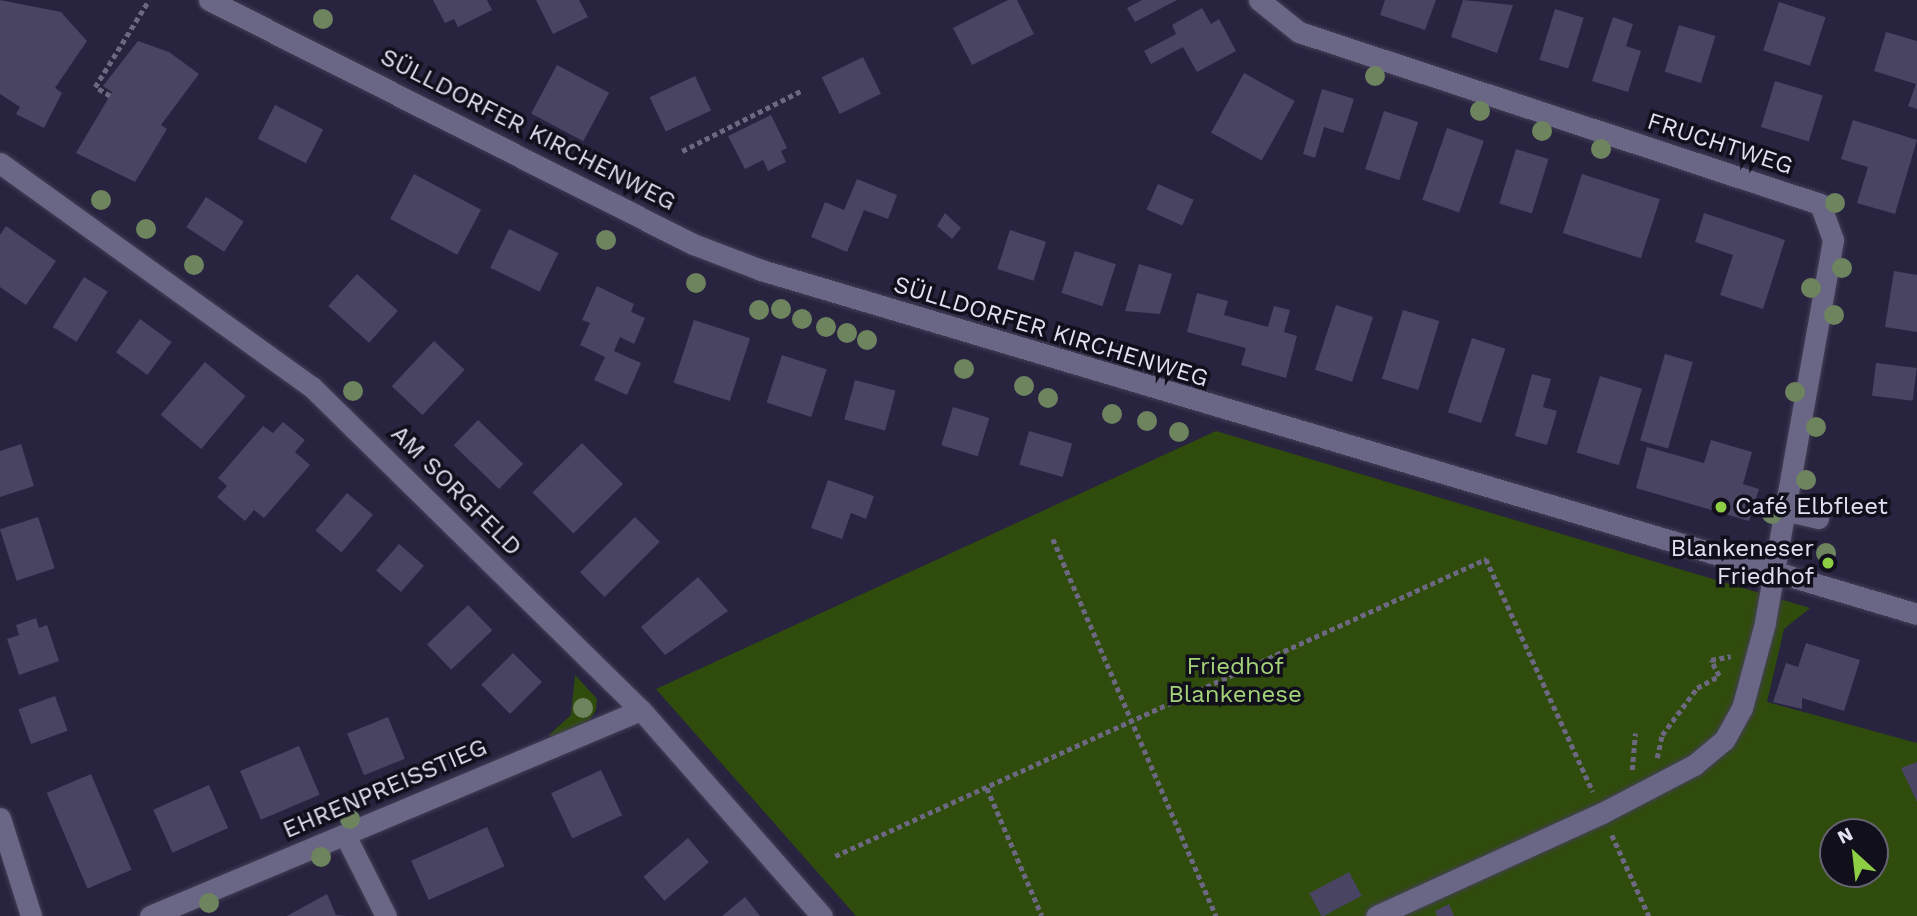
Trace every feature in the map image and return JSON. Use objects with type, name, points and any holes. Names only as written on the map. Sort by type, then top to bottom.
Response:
[{"type":"street","name":"SÜLLDORFER KIRCHENWEG","points":[[209,0],[693,244],[761,270],[1646,538],[1776,570],[1917,614]]},
{"type":"street","name":"FRUCHTWEG","points":[[1258,0],[1299,32],[1820,204],[1833,240],[1776,570],[1756,660],[1742,708],[1724,740],[1663,782],[1602,813],[1376,916]]},
{"type":"street","name":"AM SORGFELD","points":[[0,163],[312,387],[641,710],[821,916]]},
{"type":"street","points":[[1788,511],[1818,518]]},
{"type":"street","name":"EHRENPREISSTIEG","points":[[150,916],[641,710]]},
{"type":"street","points":[[0,818],[31,916]]},
{"type":"street","points":[[345,835],[386,916]]},
{"type":"path","points":[[110,96],[95,87],[149,0]]},
{"type":"path","points":[[682,151],[801,91]]},
{"type":"path","points":[[1053,538],[1130,723],[1216,916]]},
{"type":"path","points":[[835,856],[1486,559],[1649,916]]},
{"type":"path","points":[[1663,782],[1655,765],[1662,734],[1697,688],[1719,676],[1711,660],[1756,660]]},
{"type":"path","points":[[1635,733],[1631,776],[1639,793]]},
{"type":"path","points":[[987,788],[1042,916]]},
{"type":"green space","name":"Friedhof Blankenese","points":[[1216,431],[1810,608],[1784,629],[1767,702],[1917,743],[1917,916],[856,916],[656,689]]},
{"type":"green space","points":[[575,675],[597,699],[596,710],[587,724],[560,740],[549,735],[571,715]]},
{"type":"building","points":[[0,0],[61,12],[87,41],[55,88],[62,93],[44,128],[16,114],[20,107],[0,94]]},
{"type":"building","points":[[433,0],[487,0],[492,10],[458,27],[454,19],[445,23]]},
{"type":"building","points":[[536,0],[579,0],[588,17],[553,34]]},
{"type":"building","points":[[1008,0],[1017,0],[1034,34],[972,65],[953,28]]},
{"type":"building","points":[[1142,0],[1177,0],[1135,22],[1127,8]]},
{"type":"building","points":[[1385,0],[1436,0],[1425,30],[1380,15]]},
{"type":"building","points":[[1463,0],[1513,5],[1497,53],[1451,37]]},
{"type":"building","points":[[1779,2],[1826,17],[1810,66],[1763,51]]},
{"type":"building","points":[[1202,8],[1211,24],[1219,19],[1236,51],[1197,72],[1183,47],[1151,64],[1144,51],[1176,34],[1172,25]]},
{"type":"building","points":[[1555,9],[1584,18],[1568,68],[1540,60]]},
{"type":"building","points":[[1613,17],[1633,24],[1626,46],[1641,51],[1628,92],[1592,81]]},
{"type":"building","points":[[1679,25],[1715,36],[1701,83],[1665,72]]},
{"type":"building","points":[[1886,32],[1917,41],[1917,109],[1908,106],[1916,84],[1874,71]]},
{"type":"building","points":[[138,41],[169,52],[199,74],[161,125],[167,129],[135,182],[76,153],[112,92],[103,86]]},
{"type":"building","points":[[863,57],[881,94],[840,114],[822,77]]},
{"type":"building","points":[[557,65],[609,93],[583,141],[531,114]]},
{"type":"building","points":[[1244,73],[1295,101],[1262,161],[1211,132]]},
{"type":"building","points":[[695,76],[711,110],[666,132],[650,97]]},
{"type":"building","points":[[1775,81],[1823,96],[1809,142],[1761,127]]},
{"type":"building","points":[[1322,89],[1354,99],[1343,133],[1324,127],[1315,158],[1303,154]]},
{"type":"building","points":[[275,105],[323,130],[306,163],[258,139]]},
{"type":"building","points":[[1384,111],[1418,122],[1399,180],[1365,169]]},
{"type":"building","points":[[771,115],[787,148],[781,151],[786,162],[768,171],[763,160],[745,169],[728,136]]},
{"type":"building","points":[[1853,120],[1917,140],[1895,214],[1857,203],[1868,167],[1841,159]]},
{"type":"building","points":[[1447,128],[1484,141],[1459,213],[1422,200]]},
{"type":"building","points":[[1516,149],[1549,159],[1532,213],[1499,204]]},
{"type":"building","points":[[414,174],[481,210],[457,255],[390,219]]},
{"type":"building","points":[[1582,174],[1660,199],[1641,258],[1563,233]]},
{"type":"building","points":[[857,179],[897,195],[888,219],[864,210],[847,252],[811,237],[825,202],[844,210]]},
{"type":"building","points":[[1158,184],[1194,200],[1182,225],[1147,210]]},
{"type":"building","points":[[206,197],[244,222],[224,252],[186,227]]},
{"type":"building","points":[[945,213],[961,228],[952,239],[937,226]]},
{"type":"building","points":[[1704,213],[1785,240],[1763,309],[1720,295],[1733,255],[1695,242]]},
{"type":"building","points":[[6,226],[56,261],[26,305],[0,287],[0,235]]},
{"type":"building","points":[[509,229],[558,253],[540,292],[490,268]]},
{"type":"building","points":[[1010,230],[1046,242],[1033,281],[997,269]]},
{"type":"building","points":[[1075,251],[1116,264],[1102,306],[1061,293]]},
{"type":"building","points":[[1139,264],[1172,274],[1160,314],[1125,311]]},
{"type":"building","points":[[1894,271],[1917,275],[1917,332],[1885,327]]},
{"type":"building","points":[[357,274],[398,311],[369,343],[328,306]]},
{"type":"building","points":[[84,277],[108,292],[76,342],[53,327]]},
{"type":"building","points":[[597,286],[634,304],[631,312],[645,318],[634,344],[620,337],[614,351],[641,363],[627,395],[594,380],[605,357],[580,345],[590,323],[582,320]]},
{"type":"building","points":[[1197,293],[1228,301],[1224,315],[1268,327],[1274,306],[1290,310],[1284,332],[1297,336],[1286,378],[1241,365],[1246,348],[1187,332]]},
{"type":"building","points":[[1336,305],[1373,317],[1352,382],[1315,370]]},
{"type":"building","points":[[1403,310],[1439,321],[1418,390],[1382,379]]},
{"type":"building","points":[[140,319],[172,342],[147,375],[116,352]]},
{"type":"building","points":[[694,320],[750,338],[730,401],[674,383]]},
{"type":"building","points":[[1472,338],[1505,349],[1481,423],[1448,412]]},
{"type":"building","points":[[434,341],[465,370],[422,415],[392,386]]},
{"type":"building","points":[[1665,354],[1693,362],[1668,449],[1640,441]]},
{"type":"building","points":[[782,355],[827,370],[811,417],[767,403]]},
{"type":"building","points":[[205,362],[246,396],[201,449],[161,415]]},
{"type":"building","points":[[1876,363],[1917,368],[1913,401],[1872,396]]},
{"type":"building","points":[[1532,374],[1551,379],[1543,407],[1557,411],[1547,445],[1515,436]]},
{"type":"building","points":[[1600,376],[1642,389],[1619,465],[1577,453]]},
{"type":"building","points":[[855,380],[896,391],[885,430],[844,420]]},
{"type":"building","points":[[953,407],[989,418],[978,456],[941,445]]},
{"type":"building","points":[[478,420],[523,464],[499,489],[454,445]]},
{"type":"building","points":[[283,422],[305,440],[295,452],[310,465],[264,518],[254,510],[245,521],[217,497],[227,486],[218,478],[263,426],[273,433]]},
{"type":"building","points":[[1029,431],[1072,443],[1063,477],[1019,465]]},
{"type":"building","points":[[1711,440],[1752,452],[1743,484],[1759,489],[1749,521],[1636,488],[1647,447],[1704,463]]},
{"type":"building","points":[[582,443],[623,484],[574,534],[533,492]]},
{"type":"building","points":[[21,444],[34,486],[0,497],[0,451]]},
{"type":"building","points":[[828,480],[874,496],[866,519],[851,513],[842,539],[811,528]]},
{"type":"building","points":[[347,493],[373,515],[342,552],[316,531]]},
{"type":"building","points":[[38,517],[55,568],[17,581],[0,529]]},
{"type":"building","points":[[635,517],[660,542],[605,597],[580,572]]},
{"type":"building","points":[[399,544],[424,566],[401,592],[376,570]]},
{"type":"building","points":[[698,577],[728,611],[665,655],[641,627]]},
{"type":"building","points":[[468,605],[492,630],[451,670],[427,645]]},
{"type":"building","points":[[36,618],[39,628],[47,625],[59,661],[19,675],[7,639],[19,635],[16,625]]},
{"type":"building","points":[[1806,643],[1860,660],[1844,711],[1802,698],[1802,709],[1773,702],[1786,663],[1798,667]]},
{"type":"building","points":[[513,653],[542,682],[510,714],[481,685]]},
{"type":"building","points":[[55,696],[68,731],[31,744],[18,709]]},
{"type":"building","points":[[388,717],[405,759],[364,775],[347,733]]},
{"type":"building","points":[[299,746],[320,795],[261,820],[240,771]]},
{"type":"building","points":[[1917,762],[1917,802],[1901,768]]},
{"type":"building","points":[[601,770],[622,815],[572,839],[551,793]]},
{"type":"building","points":[[91,774],[132,870],[87,888],[47,793]]},
{"type":"building","points":[[209,785],[228,828],[172,853],[153,810]]},
{"type":"building","points":[[487,827],[504,866],[429,900],[411,861]]},
{"type":"building","points":[[688,838],[709,862],[664,901],[643,877]]},
{"type":"building","points":[[1349,872],[1362,896],[1321,916],[1309,893]]},
{"type":"building","points":[[327,894],[336,915],[347,916],[287,916]]},
{"type":"building","points":[[745,897],[760,916],[722,916]]},
{"type":"building","points":[[1449,904],[1454,916],[1437,916],[1435,911]]},
{"type":"place","name":"Café Elbfleet","points":[[1721,507]]},
{"type":"place","name":"Blankeneser Friedhof","points":[[1828,563]]}]
